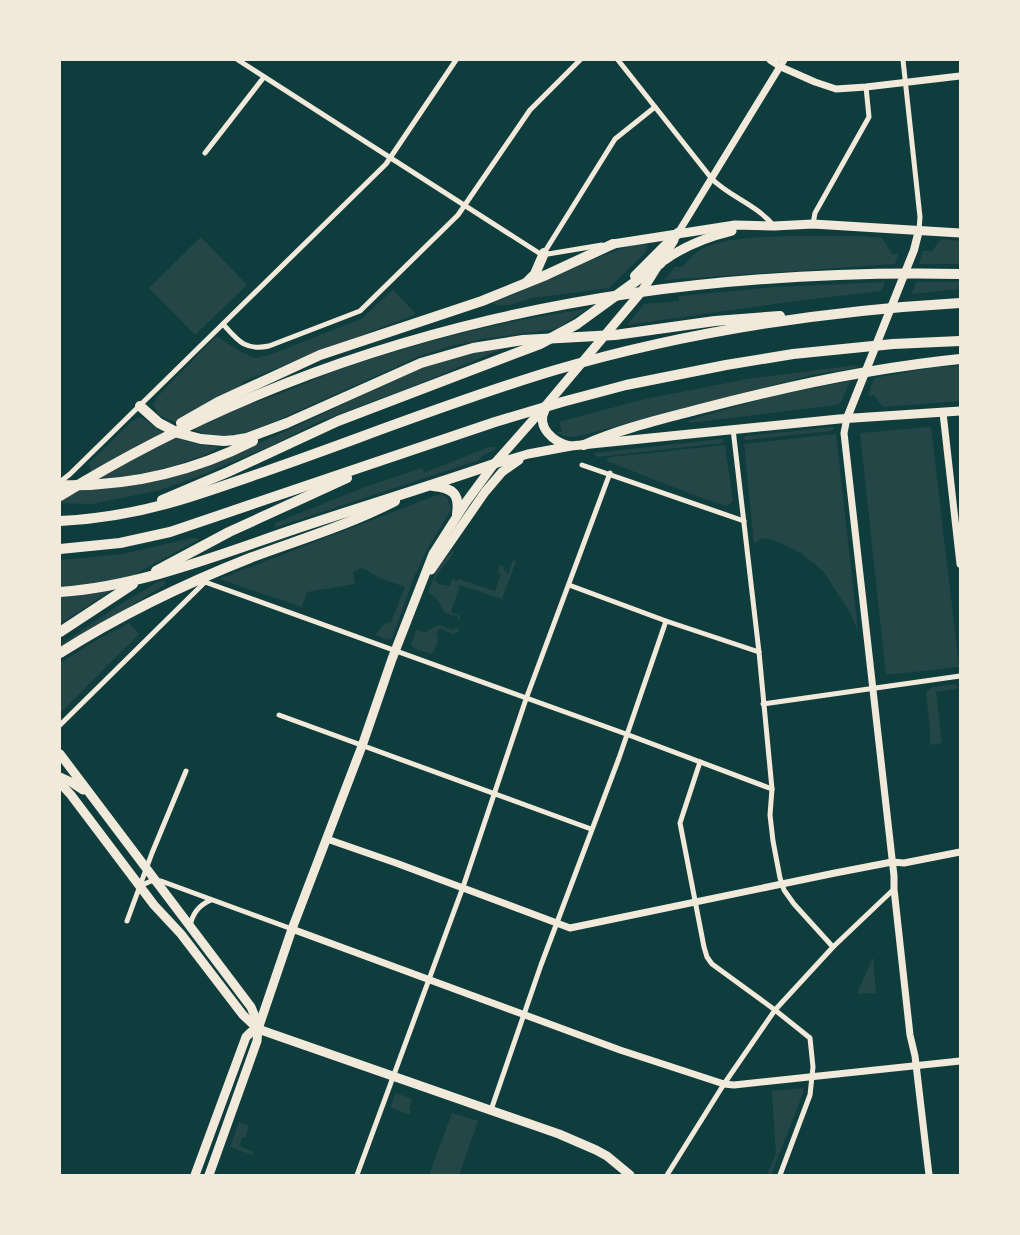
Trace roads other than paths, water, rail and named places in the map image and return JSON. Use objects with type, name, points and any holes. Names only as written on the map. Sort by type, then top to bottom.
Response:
[{"type":"highway","points":[[611,299],[678,233]]},
{"type":"highway","points":[[246,394],[320,355],[461,308],[523,285],[613,244]]},
{"type":"highway","points":[[523,285],[535,274],[544,253]]},
{"type":"highway","points":[[128,513],[228,472],[338,421],[548,341],[577,324],[660,263]]},
{"type":"highway","points":[[60,496],[149,445],[200,411],[246,394],[418,338],[516,314],[584,301],[676,288],[786,278],[889,274],[960,274]]},
{"type":"highway","points":[[60,521],[128,513],[197,495],[486,392],[586,361],[710,334],[794,320],[960,303]]},
{"type":"highway","points":[[140,406],[168,428],[189,436],[212,441],[230,441],[247,438],[287,422],[421,363],[455,352],[489,345],[523,340],[615,335],[747,318],[853,313]]},
{"type":"highway","points":[[60,549],[120,543],[170,532],[495,422],[562,402],[693,371],[758,359],[826,350],[960,341]]},
{"type":"highway","points":[[584,445],[618,430],[792,385],[881,368],[960,359]]},
{"type":"highway","points":[[60,484],[117,483],[164,475],[223,455],[287,422]]},
{"type":"highway","points":[[60,632],[127,588],[200,546],[396,455]]},
{"type":"highway","points":[[60,654],[126,615],[191,583],[368,514],[414,492],[494,464]]},
{"type":"highway","points":[[430,486],[443,487],[457,496],[459,504],[457,514]]},
{"type":"highway","points":[[60,592],[100,588],[142,579],[365,505],[414,492]]},
{"type":"main road","points":[[613,244],[735,225],[748,227],[813,224],[960,233]]},
{"type":"main road","points":[[660,263],[680,249],[705,238],[748,227]]},
{"type":"main road","points":[[847,418],[914,250],[918,230]]},
{"type":"main road","points":[[209,1175],[257,1041],[258,1029],[292,930],[433,554],[457,514],[494,464],[548,403],[642,290],[678,233]]},
{"type":"main road","points":[[548,403],[541,416],[542,425],[550,436],[557,441],[571,446]]},
{"type":"main road","points":[[494,464],[528,454],[571,446],[847,418],[960,411]]},
{"type":"main road","points":[[422,582],[485,492],[502,472],[528,454]]},
{"type":"main road","points":[[60,754],[250,1007],[256,1019],[258,1029]]},
{"type":"main road","points":[[60,778],[78,786],[96,802]]},
{"type":"main road","points":[[60,783],[158,910],[181,934],[243,1015],[258,1029],[559,1134],[607,1156],[630,1175]]},
{"type":"main road","points":[[196,1175],[246,1037],[258,1029]]},
{"type":"street","points":[[238,60],[464,206],[539,252],[544,253],[613,244]]},
{"type":"street","points":[[60,484],[327,223],[390,158],[456,60]]},
{"type":"street","points":[[223,324],[238,341],[248,347],[257,348],[269,346],[360,311],[458,215],[530,110],[580,60]]},
{"type":"street","points":[[618,60],[712,179],[720,187],[766,217],[774,226]]},
{"type":"street","points":[[770,60],[783,63],[830,87],[849,89],[960,76]]},
{"type":"street","points":[[903,60],[920,218],[918,230]]},
{"type":"street","points":[[678,233],[783,63]]},
{"type":"street","points":[[205,153],[264,77]]},
{"type":"street","points":[[813,224],[815,213],[869,117],[866,87]]},
{"type":"street","points":[[544,253],[615,139],[655,107]]},
{"type":"street","points":[[943,413],[960,564]]},
{"type":"street","points":[[847,418],[844,433],[910,1035],[916,1066],[929,1175]]},
{"type":"street","points":[[732,429],[759,652],[772,789],[770,815],[781,884],[794,904],[833,947]]},
{"type":"street","points":[[582,465],[610,473],[744,521]]},
{"type":"street","points":[[357,1175],[463,887],[526,699],[610,473]]},
{"type":"street","points":[[60,725],[205,582],[626,734],[772,789]]},
{"type":"street","points":[[569,584],[666,621],[759,652]]},
{"type":"street","points":[[491,1110],[541,965],[666,621]]},
{"type":"street","points":[[763,704],[960,676]]},
{"type":"street","points":[[279,715],[591,829]]},
{"type":"street","points":[[700,762],[680,823],[694,901],[707,957],[712,964],[810,1038],[813,1066],[810,1095],[780,1175]]},
{"type":"street","points":[[127,921],[186,771]]},
{"type":"street","points":[[327,839],[463,887],[570,928],[694,901],[892,862],[904,863],[960,852]]},
{"type":"street","points":[[140,886],[161,881],[620,1050],[724,1084],[960,1061]]},
{"type":"street","points":[[675,1175],[667,1174],[724,1084],[775,1010],[833,947],[894,889]]},
{"type":"street","points":[[190,927],[196,911],[202,904],[211,900]]}]
